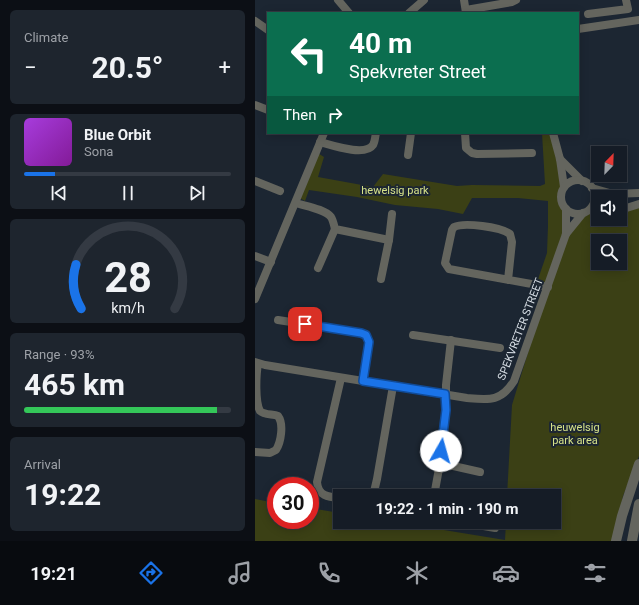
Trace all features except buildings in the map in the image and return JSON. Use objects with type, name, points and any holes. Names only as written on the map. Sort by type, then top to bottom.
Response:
[{"type":"street","points":[[338,0],[348,12]]},
{"type":"street","points":[[410,12],[424,0]]},
{"type":"street","points":[[464,0],[466,11],[517,0]]},
{"type":"street","points":[[588,14],[628,9],[626,0]]},
{"type":"street","points":[[579,29],[639,20]]},
{"type":"street","points":[[255,21],[267,29]]},
{"type":"street","points":[[255,105],[267,110]]},
{"type":"street","points":[[255,299],[324,134]]},
{"type":"street","points":[[320,142],[361,151],[373,146],[376,134]]},
{"type":"street","points":[[408,155],[411,134]]},
{"type":"street","points":[[465,134],[466,148],[472,153],[532,152]]},
{"type":"street","points":[[553,134],[560,159],[564,187],[561,198],[563,203],[566,208],[573,212],[590,210],[595,199],[595,193],[587,183],[560,159]]},
{"type":"street","points":[[564,187],[572,181],[582,180]]},
{"type":"street","points":[[255,181],[280,191]]},
{"type":"street","points":[[592,188],[597,190]]},
{"type":"street","points":[[627,194],[639,193]]},
{"type":"street","points":[[296,203],[327,214],[331,218],[335,229],[318,268]]},
{"type":"street","points":[[627,208],[639,204]]},
{"type":"street","name":"SPEKVRETER STREET","points":[[257,363],[467,398],[487,399],[499,397],[508,390],[514,382],[548,287],[566,234],[566,208]]},
{"type":"street","name":"SPEKVRETER STREET","points":[[566,234],[590,210]]},
{"type":"street","points":[[381,279],[389,240],[392,214]]},
{"type":"street","points":[[508,280],[513,242],[510,234],[501,229],[462,225],[454,227],[452,230],[445,263],[447,267],[455,271],[548,287]]},
{"type":"street","points":[[335,229],[389,240]]},
{"type":"street","points":[[255,256],[271,262]]},
{"type":"street","points":[[278,320],[366,335],[369,342],[363,381]]},
{"type":"street","points":[[413,336],[451,340],[499,348]]},
{"type":"street","points":[[435,489],[446,410],[445,394],[451,340]]},
{"type":"street","points":[[255,452],[269,453],[276,450],[281,434],[281,422],[278,416],[263,413],[257,406],[255,394],[257,363]]},
{"type":"street","points":[[333,496],[322,494],[317,488],[317,482],[341,378]]},
{"type":"street","points":[[375,489],[393,386]]},
{"type":"street","points":[[440,463],[480,472]]},
{"type":"street","points":[[616,541],[621,516],[639,464]]},
{"type":"street","points":[[632,541],[639,504]]},
{"type":"green space","name":"heuwelsig park area","points":[[542,134],[553,134],[564,187],[561,198],[566,209],[566,234],[583,213],[591,211],[591,226],[627,226],[627,207],[639,203],[639,456],[623,496],[614,541],[255,541],[255,499],[267,501],[267,529],[319,529],[319,510],[333,512],[333,529],[438,529],[505,540],[506,529],[561,529],[561,489],[507,489],[512,405],[548,287],[536,285],[547,253],[548,201],[518,198],[472,198],[463,214],[438,209],[395,205],[357,197],[309,190],[305,201],[298,197],[316,152],[324,157],[318,177],[373,187],[383,174],[457,186],[540,186],[545,184]]},
{"type":"route","points":[[305,324],[366,335],[369,342],[363,381],[445,394],[447,405],[441,451]]},
{"type":"park label","name":"hewelsig park","points":[[395,190]]}]
